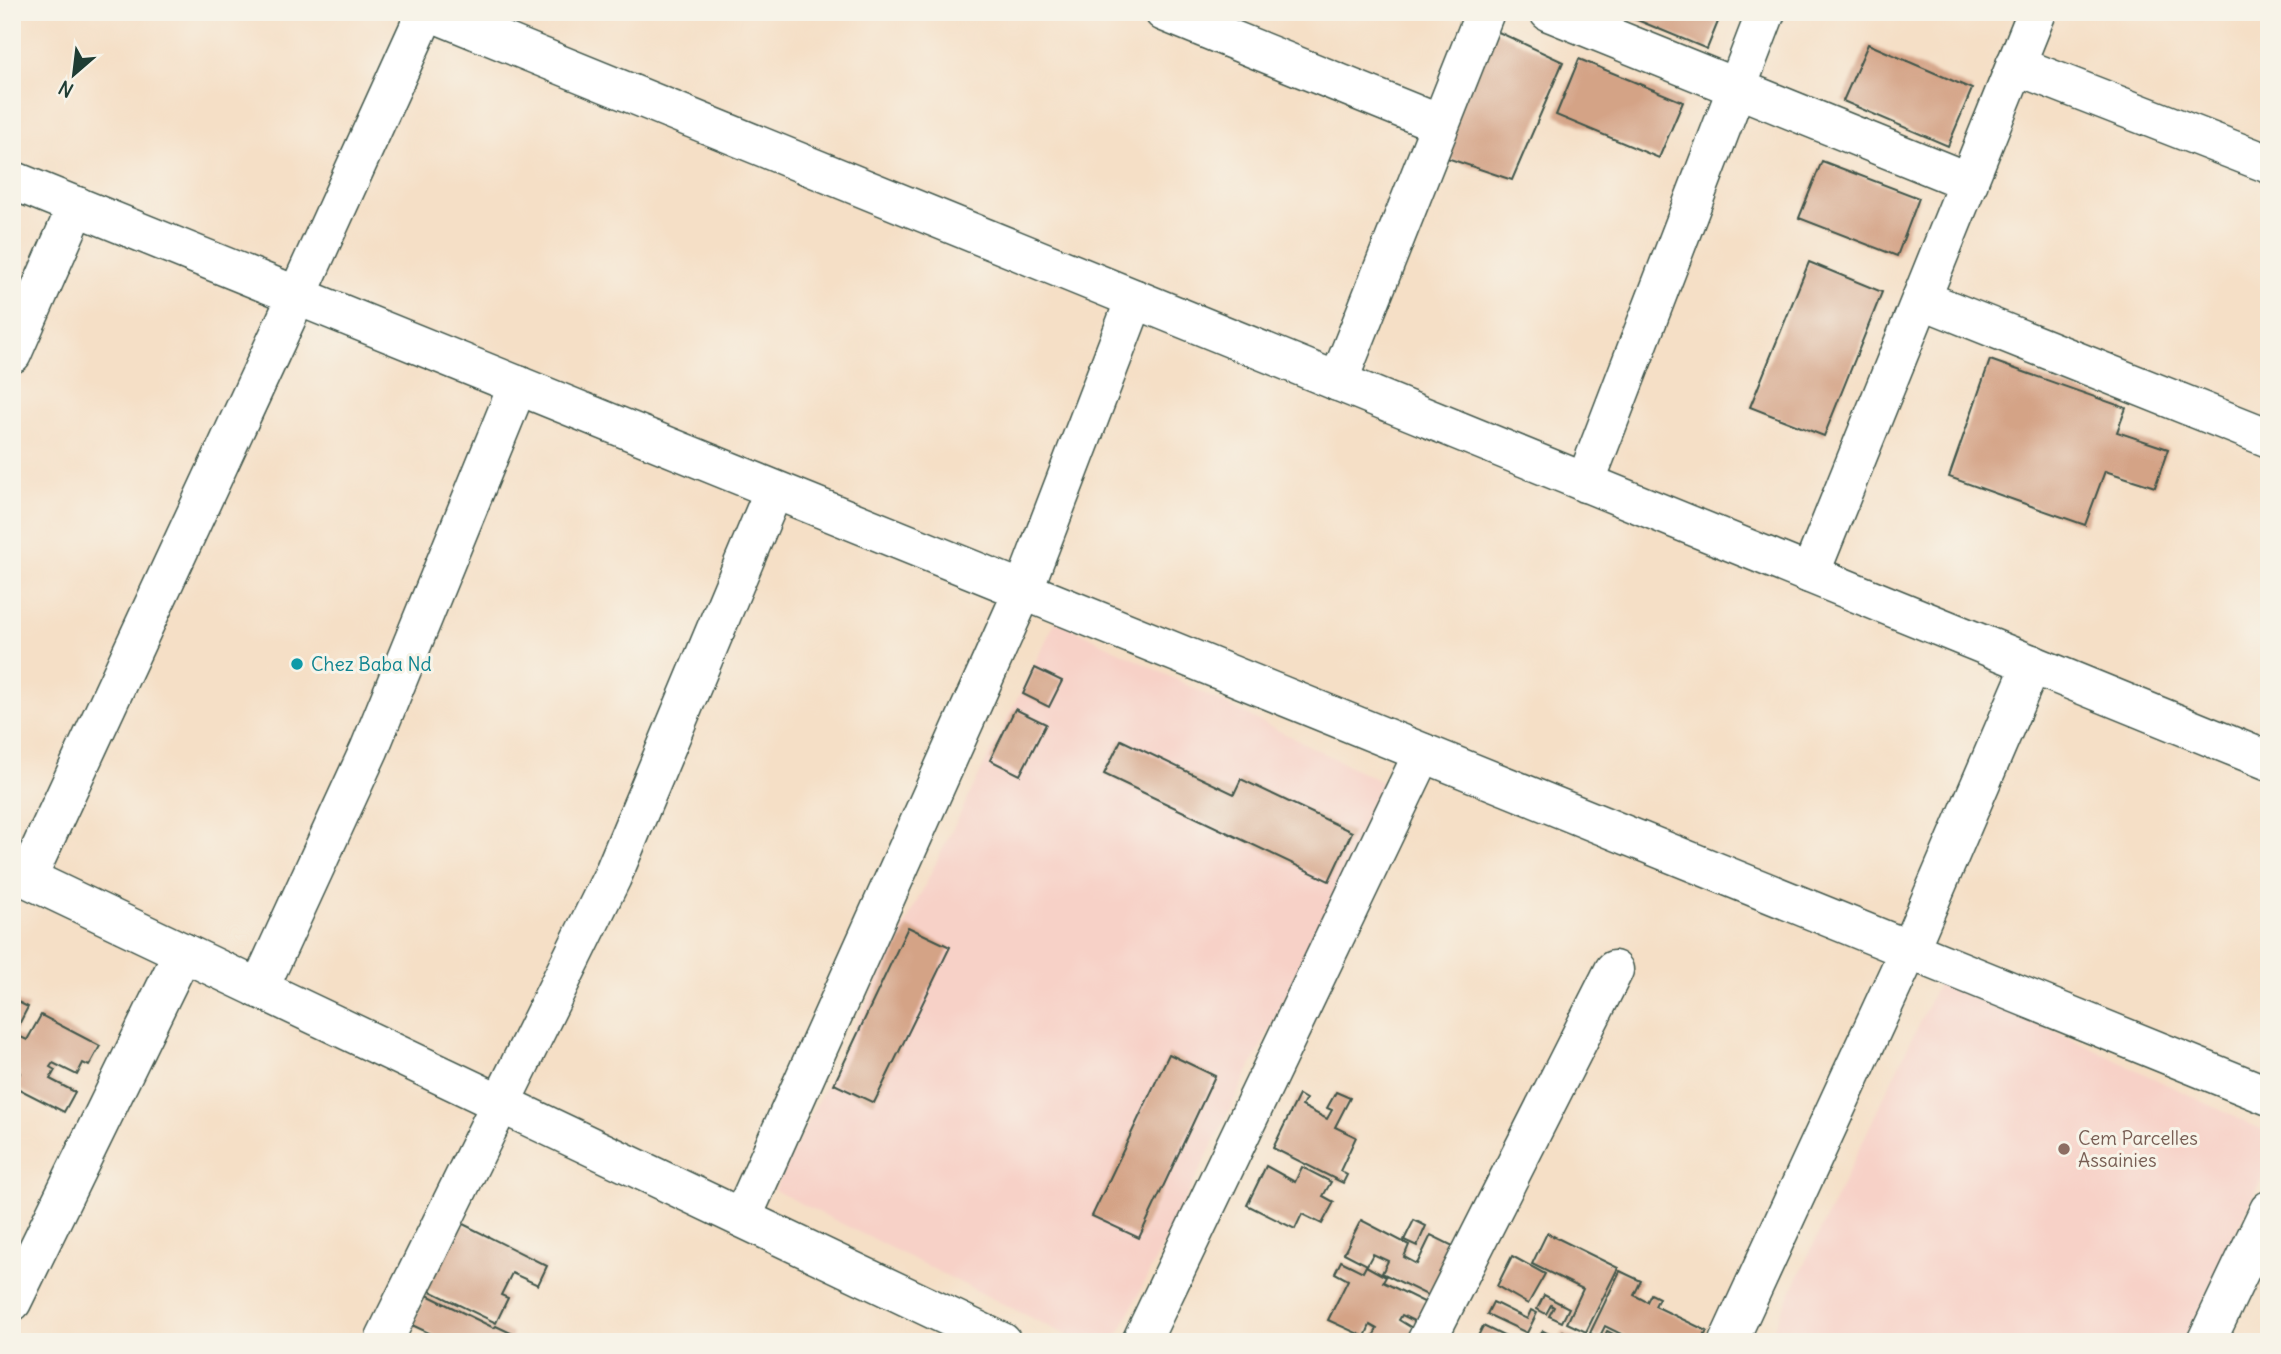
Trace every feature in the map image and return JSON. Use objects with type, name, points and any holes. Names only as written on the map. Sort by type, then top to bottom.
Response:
[{"type":"street","points":[[426,12],[297,296],[19,874],[1002,1342]]},
{"type":"street","points":[[431,12],[2269,761]]},
{"type":"street","points":[[1164,12],[1440,124]]},
{"type":"street","points":[[1338,382],[1485,12]]},
{"type":"street","points":[[1549,12],[1969,182]]},
{"type":"street","points":[[1586,483],[1766,12]]},
{"type":"street","points":[[1810,574],[2037,12]]},
{"type":"street","points":[[2015,65],[2269,164]]},
{"type":"street","points":[[12,180],[2269,1096]]},
{"type":"street","points":[[12,354],[76,206]]},
{"type":"street","points":[[742,1218],[1023,590],[1135,299]]},
{"type":"street","points":[[1921,299],[2269,438]]},
{"type":"street","points":[[259,989],[369,750],[518,385]]},
{"type":"street","points":[[384,1338],[612,877],[775,490]]},
{"type":"street","points":[[1728,1342],[1909,950],[2032,664]]},
{"type":"street","points":[[1141,1342],[1423,753]]},
{"type":"street","points":[[12,1302],[183,952]]},
{"type":"street","points":[[1426,1342],[1614,970]]},
{"type":"street","points":[[2206,1342],[2269,1210]]},
{"type":"shaded area","points":[[1056,620],[1390,786],[1115,1342],[1080,1342],[774,1190]]},
{"type":"shaded area","name":"Cem Parcelles Assainies","points":[[1941,977],[2269,1133],[2269,1164],[2184,1342],[1767,1342]]},
{"type":"building","points":[[1618,12],[1722,12],[1707,49]]},
{"type":"building","points":[[1492,29],[1563,62],[1512,180],[1438,155]]},
{"type":"building","points":[[1868,44],[1972,89],[1948,146],[1843,101]]},
{"type":"building","points":[[1579,59],[1683,102],[1659,158],[1556,115]]},
{"type":"building","points":[[1822,161],[1919,198],[1897,256],[1799,218]]},
{"type":"building","points":[[1809,262],[1882,292],[1824,436],[1750,407]]},
{"type":"building","points":[[1990,360],[2126,408],[2117,432],[2168,449],[2155,487],[2105,471],[2085,525],[1949,477]]},
{"type":"building","points":[[1035,668],[1062,681],[1049,707],[1023,694]]},
{"type":"building","points":[[1015,709],[1046,724],[1020,775],[990,760]]},
{"type":"building","points":[[1121,740],[1234,794],[1241,779],[1352,832],[1329,881],[1104,774]]},
{"type":"building","points":[[908,927],[950,947],[874,1103],[834,1084]]},
{"type":"building","points":[[12,999],[28,1007],[14,1034],[27,1040],[41,1015],[100,1046],[89,1066],[83,1063],[77,1075],[53,1063],[50,1067],[55,1070],[50,1079],[75,1092],[64,1112],[13,1086],[20,1073],[12,1069]]},
{"type":"building","points":[[1169,1054],[1215,1076],[1139,1238],[1092,1216]]},
{"type":"building","points":[[1336,1092],[1350,1098],[1335,1127],[1356,1137],[1340,1171],[1347,1175],[1343,1183],[1273,1148],[1299,1095],[1306,1099],[1302,1106],[1327,1119],[1332,1110],[1327,1108]]},
{"type":"building","points":[[1266,1166],[1295,1182],[1302,1167],[1331,1182],[1323,1196],[1334,1202],[1322,1224],[1302,1214],[1295,1229],[1247,1205]]},
{"type":"building","points":[[455,1220],[547,1266],[538,1285],[512,1273],[501,1295],[508,1298],[496,1323],[422,1287]]},
{"type":"building","points":[[1361,1220],[1409,1245],[1404,1257],[1417,1264],[1431,1235],[1461,1250],[1437,1300],[1382,1273],[1388,1261],[1373,1254],[1367,1265],[1344,1253]]},
{"type":"building","points":[[1414,1220],[1426,1226],[1417,1246],[1404,1240]]},
{"type":"building","points":[[1547,1233],[1618,1268],[1586,1332],[1567,1323],[1583,1289],[1532,1264]]},
{"type":"building","points":[[1512,1256],[1545,1274],[1528,1304],[1497,1286]]},
{"type":"building","points":[[1341,1261],[1363,1272],[1366,1266],[1386,1277],[1383,1282],[1434,1307],[1424,1326],[1402,1315],[1399,1320],[1412,1328],[1416,1342],[1373,1342],[1371,1340],[1377,1329],[1370,1325],[1365,1337],[1328,1320],[1348,1280],[1335,1273]]},
{"type":"building","points":[[1620,1271],[1641,1281],[1634,1295],[1647,1302],[1651,1294],[1659,1298],[1655,1306],[1707,1331],[1701,1342],[1625,1342],[1627,1337],[1605,1326],[1599,1338],[1590,1333]]},
{"type":"building","points":[[427,1295],[494,1328],[496,1326],[513,1334],[510,1342],[448,1342],[412,1325]]},
{"type":"building","points":[[1544,1295],[1569,1308],[1562,1322],[1549,1316],[1554,1307],[1551,1305],[1546,1314],[1537,1309]]},
{"type":"building","points":[[1493,1302],[1527,1319],[1531,1310],[1537,1313],[1527,1333],[1487,1314]]},
{"type":"building","points":[[1483,1326],[1516,1342],[1475,1342]]},
{"type":"building","points":[[1543,1331],[1555,1337],[1553,1342],[1539,1337]]},
{"type":"building","points":[[1563,1331],[1583,1342],[1557,1342]]},
{"type":"building","points":[[1607,1331],[1623,1339],[1621,1342],[1602,1342]]},
{"type":"place","name":"Chez Baba Nd","points":[[297,664]]},
{"type":"place","name":"Cem Parcelles Assainies","points":[[2064,1149]]}]
